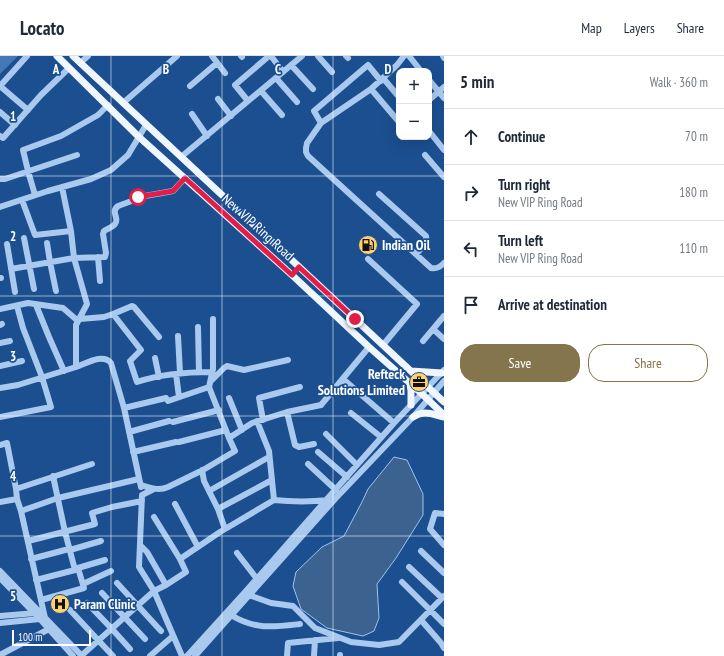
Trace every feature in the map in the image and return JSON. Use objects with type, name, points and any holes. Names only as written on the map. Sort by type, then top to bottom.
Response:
[{"type":"main road","name":"New VIP Ring Road","points":[[57,56],[139,136],[369,347],[425,396],[444,416]]},
{"type":"main road","name":"New VIP Ring Road","points":[[73,56],[444,402]]},
{"type":"main road","points":[[292,275],[299,267]]},
{"type":"main road","points":[[348,327],[355,319]]},
{"type":"main road","points":[[411,371],[443,371]]},
{"type":"main road","points":[[410,383],[412,396],[411,405]]},
{"type":"main road","points":[[413,417],[420,413],[444,416]]},
{"type":"street","points":[[27,56],[0,86],[28,110]]},
{"type":"street","points":[[80,63],[88,56]]},
{"type":"street","points":[[123,102],[176,56]]},
{"type":"street","points":[[212,56],[225,73]]},
{"type":"street","points":[[248,101],[235,85],[270,56],[283,72]]},
{"type":"street","points":[[181,157],[302,56]]},
{"type":"street","points":[[318,56],[332,72]]},
{"type":"street","points":[[404,56],[397,65],[371,89],[320,123],[307,143],[306,152],[308,156],[431,268],[441,266],[444,263]]},
{"type":"street","points":[[409,56],[419,68]]},
{"type":"street","points":[[190,86],[217,63]]},
{"type":"street","points":[[291,65],[313,89]]},
{"type":"street","points":[[320,123],[314,111],[368,65],[396,94]]},
{"type":"street","points":[[0,136],[3,138],[41,95],[69,68]]},
{"type":"street","points":[[276,78],[296,102]]},
{"type":"street","points":[[432,84],[444,98]]},
{"type":"street","points":[[432,98],[444,87]]},
{"type":"street","points":[[371,89],[396,121]]},
{"type":"street","points":[[261,91],[282,116]]},
{"type":"street","points":[[218,99],[231,116]]},
{"type":"street","points":[[35,195],[23,150],[61,136],[98,116],[108,105]]},
{"type":"street","points":[[0,112],[15,125]]},
{"type":"street","points":[[192,114],[207,136]]},
{"type":"street","points":[[0,207],[91,179],[111,170],[128,155],[146,124]]},
{"type":"street","points":[[432,135],[444,150]]},
{"type":"street","points":[[438,142],[444,137]]},
{"type":"street","points":[[0,180],[77,155]]},
{"type":"street","points":[[425,155],[444,177]]},
{"type":"street","points":[[11,268],[74,258],[105,257],[106,253],[103,234],[104,231],[116,223],[115,208],[138,197],[173,191],[185,178]]},
{"type":"street","points":[[62,187],[71,231],[74,258],[87,304],[76,325],[76,367]]},
{"type":"street","points":[[379,194],[426,236],[427,243],[416,254]]},
{"type":"street","points":[[22,200],[35,235],[71,231]]},
{"type":"street","points":[[24,238],[34,289]]},
{"type":"street","points":[[47,243],[56,291]]},
{"type":"street","points":[[7,244],[15,292]]},
{"type":"street","points":[[98,257],[100,281]]},
{"type":"street","points":[[368,259],[417,304],[383,345]]},
{"type":"street","points":[[0,309],[28,303],[36,304],[63,308],[79,320],[99,318],[132,306],[158,337]]},
{"type":"street","points":[[36,304],[64,371]]},
{"type":"street","points":[[0,417],[51,406],[42,377],[22,328],[17,306]]},
{"type":"street","points":[[113,314],[141,350],[130,361],[137,382],[178,374],[212,372]]},
{"type":"street","points":[[423,341],[444,316]]},
{"type":"street","points":[[142,494],[154,489],[164,489],[195,474],[235,451],[210,384],[212,372],[213,319]]},
{"type":"street","points":[[198,327],[199,372]]},
{"type":"street","points":[[433,329],[444,339]]},
{"type":"street","points":[[178,336],[179,397]]},
{"type":"street","points":[[0,343],[10,341]]},
{"type":"street","points":[[229,438],[252,423],[260,420],[287,412],[321,405],[369,347]]},
{"type":"street","points":[[0,388],[18,385],[101,358],[110,361],[124,408],[142,494],[139,567],[154,592],[182,656]]},
{"type":"street","points":[[155,358],[159,377]]},
{"type":"street","points":[[124,408],[179,397],[210,384],[227,366],[244,370],[288,360]]},
{"type":"street","points":[[0,366],[22,361]]},
{"type":"street","points":[[431,390],[443,371]]},
{"type":"street","points":[[343,379],[394,423]]},
{"type":"street","points":[[197,655],[231,615],[257,579],[394,423],[411,405],[444,381]]},
{"type":"street","points":[[274,500],[270,457],[260,420],[259,398],[300,388]]},
{"type":"street","points":[[187,656],[413,417],[425,396]]},
{"type":"street","points":[[229,398],[242,430]]},
{"type":"street","points":[[129,432],[219,410]]},
{"type":"street","points":[[287,412],[295,445],[299,447],[314,444]]},
{"type":"street","points":[[351,413],[381,438]]},
{"type":"street","points":[[133,452],[226,430]]},
{"type":"street","points":[[326,434],[357,465]]},
{"type":"street","points":[[0,445],[7,443],[17,499],[41,600],[40,616]]},
{"type":"street","points":[[318,452],[347,477]]},
{"type":"street","points":[[209,491],[270,457]]},
{"type":"street","points":[[16,489],[92,464]]},
{"type":"street","points":[[308,464],[336,490]]},
{"type":"street","points":[[202,470],[204,481],[218,509],[225,529]]},
{"type":"street","points":[[195,474],[204,481]]},
{"type":"street","points":[[41,600],[84,588],[76,569],[65,532],[53,476]]},
{"type":"street","points":[[218,509],[272,480]]},
{"type":"street","points":[[21,511],[58,498],[140,482],[154,489]]},
{"type":"street","points":[[0,502],[17,499]]},
{"type":"street","points":[[180,559],[225,529],[274,500],[314,502],[335,499]]},
{"type":"street","points":[[28,541],[95,524],[92,513],[142,501]]},
{"type":"street","points":[[175,504],[198,547]]},
{"type":"street","points":[[444,514],[435,514],[430,529],[444,545]]},
{"type":"street","points":[[0,578],[82,656],[154,592],[186,572],[180,559],[154,517]]},
{"type":"street","points":[[31,559],[101,541]]},
{"type":"street","points":[[140,545],[147,552],[166,585]]},
{"type":"street","points":[[421,551],[444,573]]},
{"type":"street","points":[[237,553],[257,579]]},
{"type":"street","points":[[36,580],[105,560]]},
{"type":"street","points":[[248,593],[271,603],[294,606],[315,628],[350,642],[378,645],[399,642],[443,597],[409,567]]},
{"type":"street","points":[[0,571],[40,616],[71,656]]},
{"type":"street","points":[[83,584],[111,572]]},
{"type":"street","points":[[402,582],[444,624]]},
{"type":"street","points":[[117,583],[161,631]]},
{"type":"street","points":[[102,593],[145,639]]},
{"type":"street","points":[[88,603],[130,649]]},
{"type":"street","points":[[70,610],[113,656]]},
{"type":"street","points":[[231,615],[241,621],[262,626],[276,627],[300,624]]},
{"type":"street","points":[[0,616],[40,616]]},
{"type":"street","points":[[0,623],[40,616]]},
{"type":"street","points":[[421,620],[442,643],[444,648]]},
{"type":"street","points":[[0,655],[49,629]]},
{"type":"street","points":[[150,656],[173,636]]},
{"type":"street","points":[[287,656],[288,643],[340,638]]},
{"type":"street","points":[[314,656],[315,640]]},
{"type":"water","points":[[394,457],[407,460],[423,494],[423,515],[396,558],[377,584],[379,618],[374,631],[363,636],[327,628],[301,609],[293,586],[296,572],[322,547],[344,536],[368,489]]},
{"type":"building","points":[[0,56],[18,56],[0,74]]},
{"type":"building","points":[[62,597],[64,607],[56,609],[54,599]]},
{"type":"place","name":"Indian Oil","points":[[368,245]]},
{"type":"place","name":"Refteck Solutions Limited","points":[[419,382]]},
{"type":"place","name":"Param Clinic","points":[[60,604]]},
{"type":"route","points":[[138,197],[171,192],[177,188],[185,178],[292,275],[299,267],[355,319]]}]
